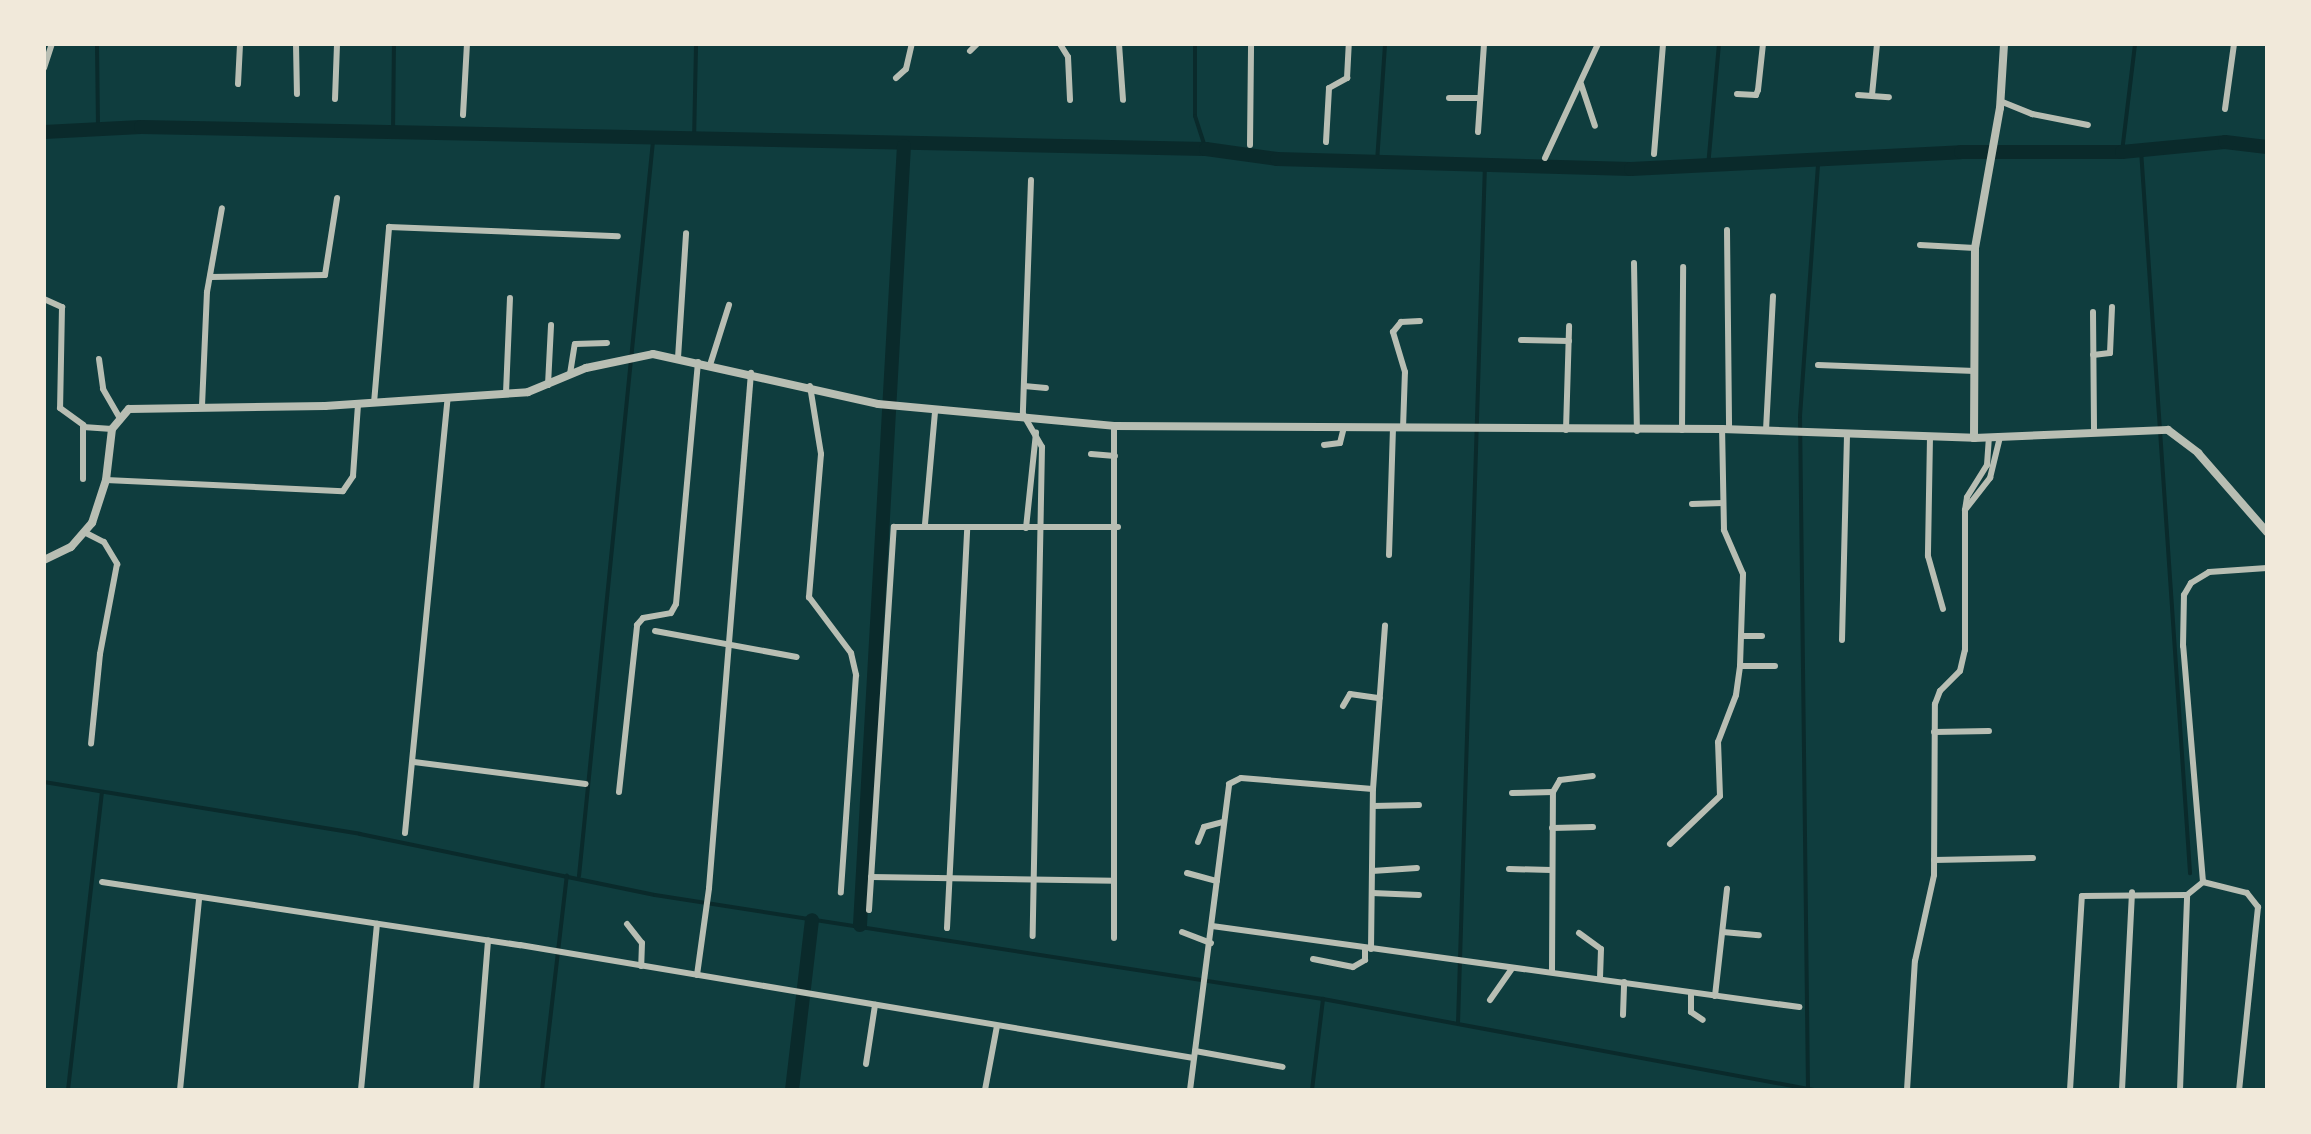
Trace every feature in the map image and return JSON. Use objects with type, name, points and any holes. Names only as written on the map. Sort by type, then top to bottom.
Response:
[{"type":"street","points":[[44,68],[52,44]]},
{"type":"street","points":[[238,84],[240,44]]},
{"type":"street","points":[[296,44],[297,94]]},
{"type":"street","points":[[335,99],[337,44]]},
{"type":"street","points":[[463,115],[467,44]]},
{"type":"street","points":[[896,78],[906,69],[912,44]]},
{"type":"street","points":[[970,51],[977,44]]},
{"type":"street","points":[[1060,44],[1068,57],[1070,100]]},
{"type":"street","points":[[1119,44],[1123,100]]},
{"type":"street","points":[[1250,145],[1251,44]]},
{"type":"street","points":[[1326,142],[1329,88],[1347,78],[1349,44]]},
{"type":"street","points":[[1478,132],[1484,44]]},
{"type":"street","points":[[1545,158],[1598,44]]},
{"type":"street","points":[[1654,154],[1663,44]]},
{"type":"street","points":[[1737,94],[1756,95],[1763,44]]},
{"type":"street","points":[[1872,95],[1877,44]]},
{"type":"street","points":[[1974,438],[1975,248],[2000,105],[2004,44]]},
{"type":"street","points":[[2225,109],[2234,44]]},
{"type":"street","points":[[1581,84],[1595,126]]},
{"type":"street","points":[[1858,95],[1889,97]]},
{"type":"street","points":[[1449,98],[1480,98]]},
{"type":"street","points":[[2000,105],[2088,125]]},
{"type":"street","points":[[1031,180],[1023,414],[1042,447],[1033,936]]},
{"type":"street","points":[[211,277],[325,275],[337,198]]},
{"type":"street","points":[[202,406],[211,277],[222,208]]},
{"type":"street","points":[[374,403],[389,227],[618,236]]},
{"type":"street","points":[[1670,844],[1720,796],[1718,742],[1736,695],[1743,636],[1743,574],[1724,530],[1727,230]]},
{"type":"street","points":[[678,358],[686,233]]},
{"type":"street","points":[[1920,245],[1975,248]]},
{"type":"street","points":[[1634,263],[1637,431]]},
{"type":"street","points":[[1682,430],[1683,267]]},
{"type":"street","points":[[1766,430],[1773,296]]},
{"type":"street","points":[[506,393],[510,298]]},
{"type":"street","points":[[44,299],[59,302],[63,311],[60,408],[83,427],[112,429]]},
{"type":"street","points":[[710,365],[729,305]]},
{"type":"street","points":[[2093,355],[2110,353],[2112,307]]},
{"type":"street","points":[[2093,312],[2094,433]]},
{"type":"street","points":[[1403,428],[1405,372],[1393,332],[1401,322],[1420,321]]},
{"type":"street","points":[[548,385],[551,325]]},
{"type":"street","points":[[1566,431],[1569,326]]},
{"type":"street","points":[[1521,340],[1569,341]]},
{"type":"street","points":[[570,374],[575,344],[607,343]]},
{"type":"street","points":[[44,560],[86,533],[106,480],[112,429],[119,417],[136,406],[358,404],[506,393],[548,385],[570,374],[639,355],[698,362],[878,404],[935,411],[1023,414],[1114,426],[1566,431],[1726,429],[1974,438],[2168,430],[2198,453],[2267,532]]},
{"type":"street","points":[[99,359],[103,389],[119,417]]},
{"type":"street","points":[[619,792],[637,625],[643,618],[671,613],[676,604],[698,362]]},
{"type":"street","points":[[1818,365],[1975,371]]},
{"type":"street","points":[[697,975],[709,888],[726,646],[751,373]]},
{"type":"street","points":[[810,386],[821,454],[809,597],[851,653],[856,675],[841,892]]},
{"type":"street","points":[[1024,386],[1046,388]]},
{"type":"street","points":[[405,833],[448,397]]},
{"type":"street","points":[[106,480],[343,491],[353,476],[358,404]]},
{"type":"street","points":[[925,524],[935,411]]},
{"type":"street","points":[[1114,426],[1118,527],[1114,938]]},
{"type":"street","points":[[83,427],[83,479]]},
{"type":"street","points":[[1324,445],[1340,443],[1344,427]]},
{"type":"street","points":[[1389,555],[1393,428]]},
{"type":"street","points":[[1026,528],[1036,433]]},
{"type":"street","points":[[1842,640],[1847,433]]},
{"type":"street","points":[[1930,437],[1928,556],[1943,609]]},
{"type":"street","points":[[1965,510],[1990,478],[2000,437]]},
{"type":"street","points":[[1907,1090],[1912,990],[1934,860],[1934,732],[1940,691],[1960,671],[1965,650],[1965,510],[1967,497],[1987,465],[1989,438]]},
{"type":"street","points":[[1091,454],[1115,456]]},
{"type":"street","points":[[1692,504],[1723,503]]},
{"type":"street","points":[[869,910],[893,530],[898,524],[1118,527]]},
{"type":"street","points":[[947,928],[967,527]]},
{"type":"street","points":[[86,533],[104,542],[117,564],[91,744]]},
{"type":"street","points":[[2203,882],[2183,646],[2184,595],[2209,572],[2267,567]]},
{"type":"street","points":[[1313,959],[1360,965],[1368,948],[1373,789],[1385,625]]},
{"type":"street","points":[[655,631],[797,657]]},
{"type":"street","points":[[1743,636],[1762,636]]},
{"type":"street","points":[[1740,666],[1775,666]]},
{"type":"street","points":[[1343,706],[1350,694],[1380,698]]},
{"type":"street","points":[[1934,732],[1989,731]]},
{"type":"street","points":[[414,762],[586,784]]},
{"type":"street","points":[[1552,972],[1553,792],[1560,780],[1593,776]]},
{"type":"street","points":[[1190,1090],[1208,969],[1227,791],[1241,778],[1373,789]]},
{"type":"street","points":[[1512,793],[1553,792]]},
{"type":"street","points":[[1373,806],[1419,805]]},
{"type":"street","points":[[1198,842],[1204,827],[1223,822]]},
{"type":"street","points":[[1552,828],[1593,827]]},
{"type":"street","points":[[1934,860],[2033,858]]},
{"type":"street","points":[[1372,871],[1417,868]]},
{"type":"street","points":[[1509,869],[1551,870]]},
{"type":"street","points":[[1187,873],[1217,881]]},
{"type":"street","points":[[871,877],[1114,881]]},
{"type":"street","points":[[102,882],[552,950],[997,1026],[1283,1067]]},
{"type":"street","points":[[2070,1090],[2080,903],[2090,892],[2187,895],[2203,882]]},
{"type":"street","points":[[2203,882],[2247,893],[2258,907],[2239,1090]]},
{"type":"street","points":[[1715,996],[1727,889]]},
{"type":"street","points":[[2122,1090],[2132,892]]},
{"type":"street","points":[[1372,893],[1419,895]]},
{"type":"street","points":[[2180,1090],[2187,895]]},
{"type":"street","points":[[180,1090],[199,898]]},
{"type":"street","points":[[361,1090],[377,924]]},
{"type":"street","points":[[627,924],[642,943],[641,966]]},
{"type":"street","points":[[1212,926],[1799,1007]]},
{"type":"street","points":[[1182,932],[1211,943]]},
{"type":"street","points":[[1723,932],[1759,935]]},
{"type":"street","points":[[1579,933],[1601,949],[1600,979]]},
{"type":"street","points":[[476,1090],[488,940]]},
{"type":"street","points":[[1490,1000],[1512,968]]},
{"type":"street","points":[[1623,1015],[1624,982]]},
{"type":"street","points":[[1691,993],[1691,1012],[1703,1020]]},
{"type":"street","points":[[866,1064],[875,1005]]},
{"type":"street","points":[[985,1090],[997,1026]]},
{"type":"waterway","points":[[97,44],[98,129]]},
{"type":"waterway","points":[[393,134],[394,44]]},
{"type":"waterway","points":[[694,142],[696,44]]},
{"type":"waterway","points":[[1195,44],[1195,116],[1206,149]]},
{"type":"waterway","points":[[1377,162],[1385,44]]},
{"type":"waterway","points":[[1708,167],[1719,44]]},
{"type":"waterway","points":[[2122,152],[2135,44]]},
{"type":"waterway","points":[[44,132],[141,127],[1206,149],[1277,159],[1631,169],[1961,152],[2122,152],[2225,142],[2267,147]]},
{"type":"waterway","points":[[579,876],[653,141]]},
{"type":"waterway","points":[[860,925],[904,146]]},
{"type":"waterway","points":[[2141,150],[2190,873]]},
{"type":"waterway","points":[[1808,1089],[1800,416],[1818,162]]},
{"type":"waterway","points":[[1458,1023],[1485,164]]},
{"type":"waterway","points":[[44,782],[360,834],[655,895],[1323,999],[1814,1090]]},
{"type":"waterway","points":[[68,1090],[102,792]]},
{"type":"waterway","points":[[542,1090],[567,875]]},
{"type":"waterway","points":[[792,1090],[812,920]]},
{"type":"waterway","points":[[1312,1090],[1323,999]]}]
